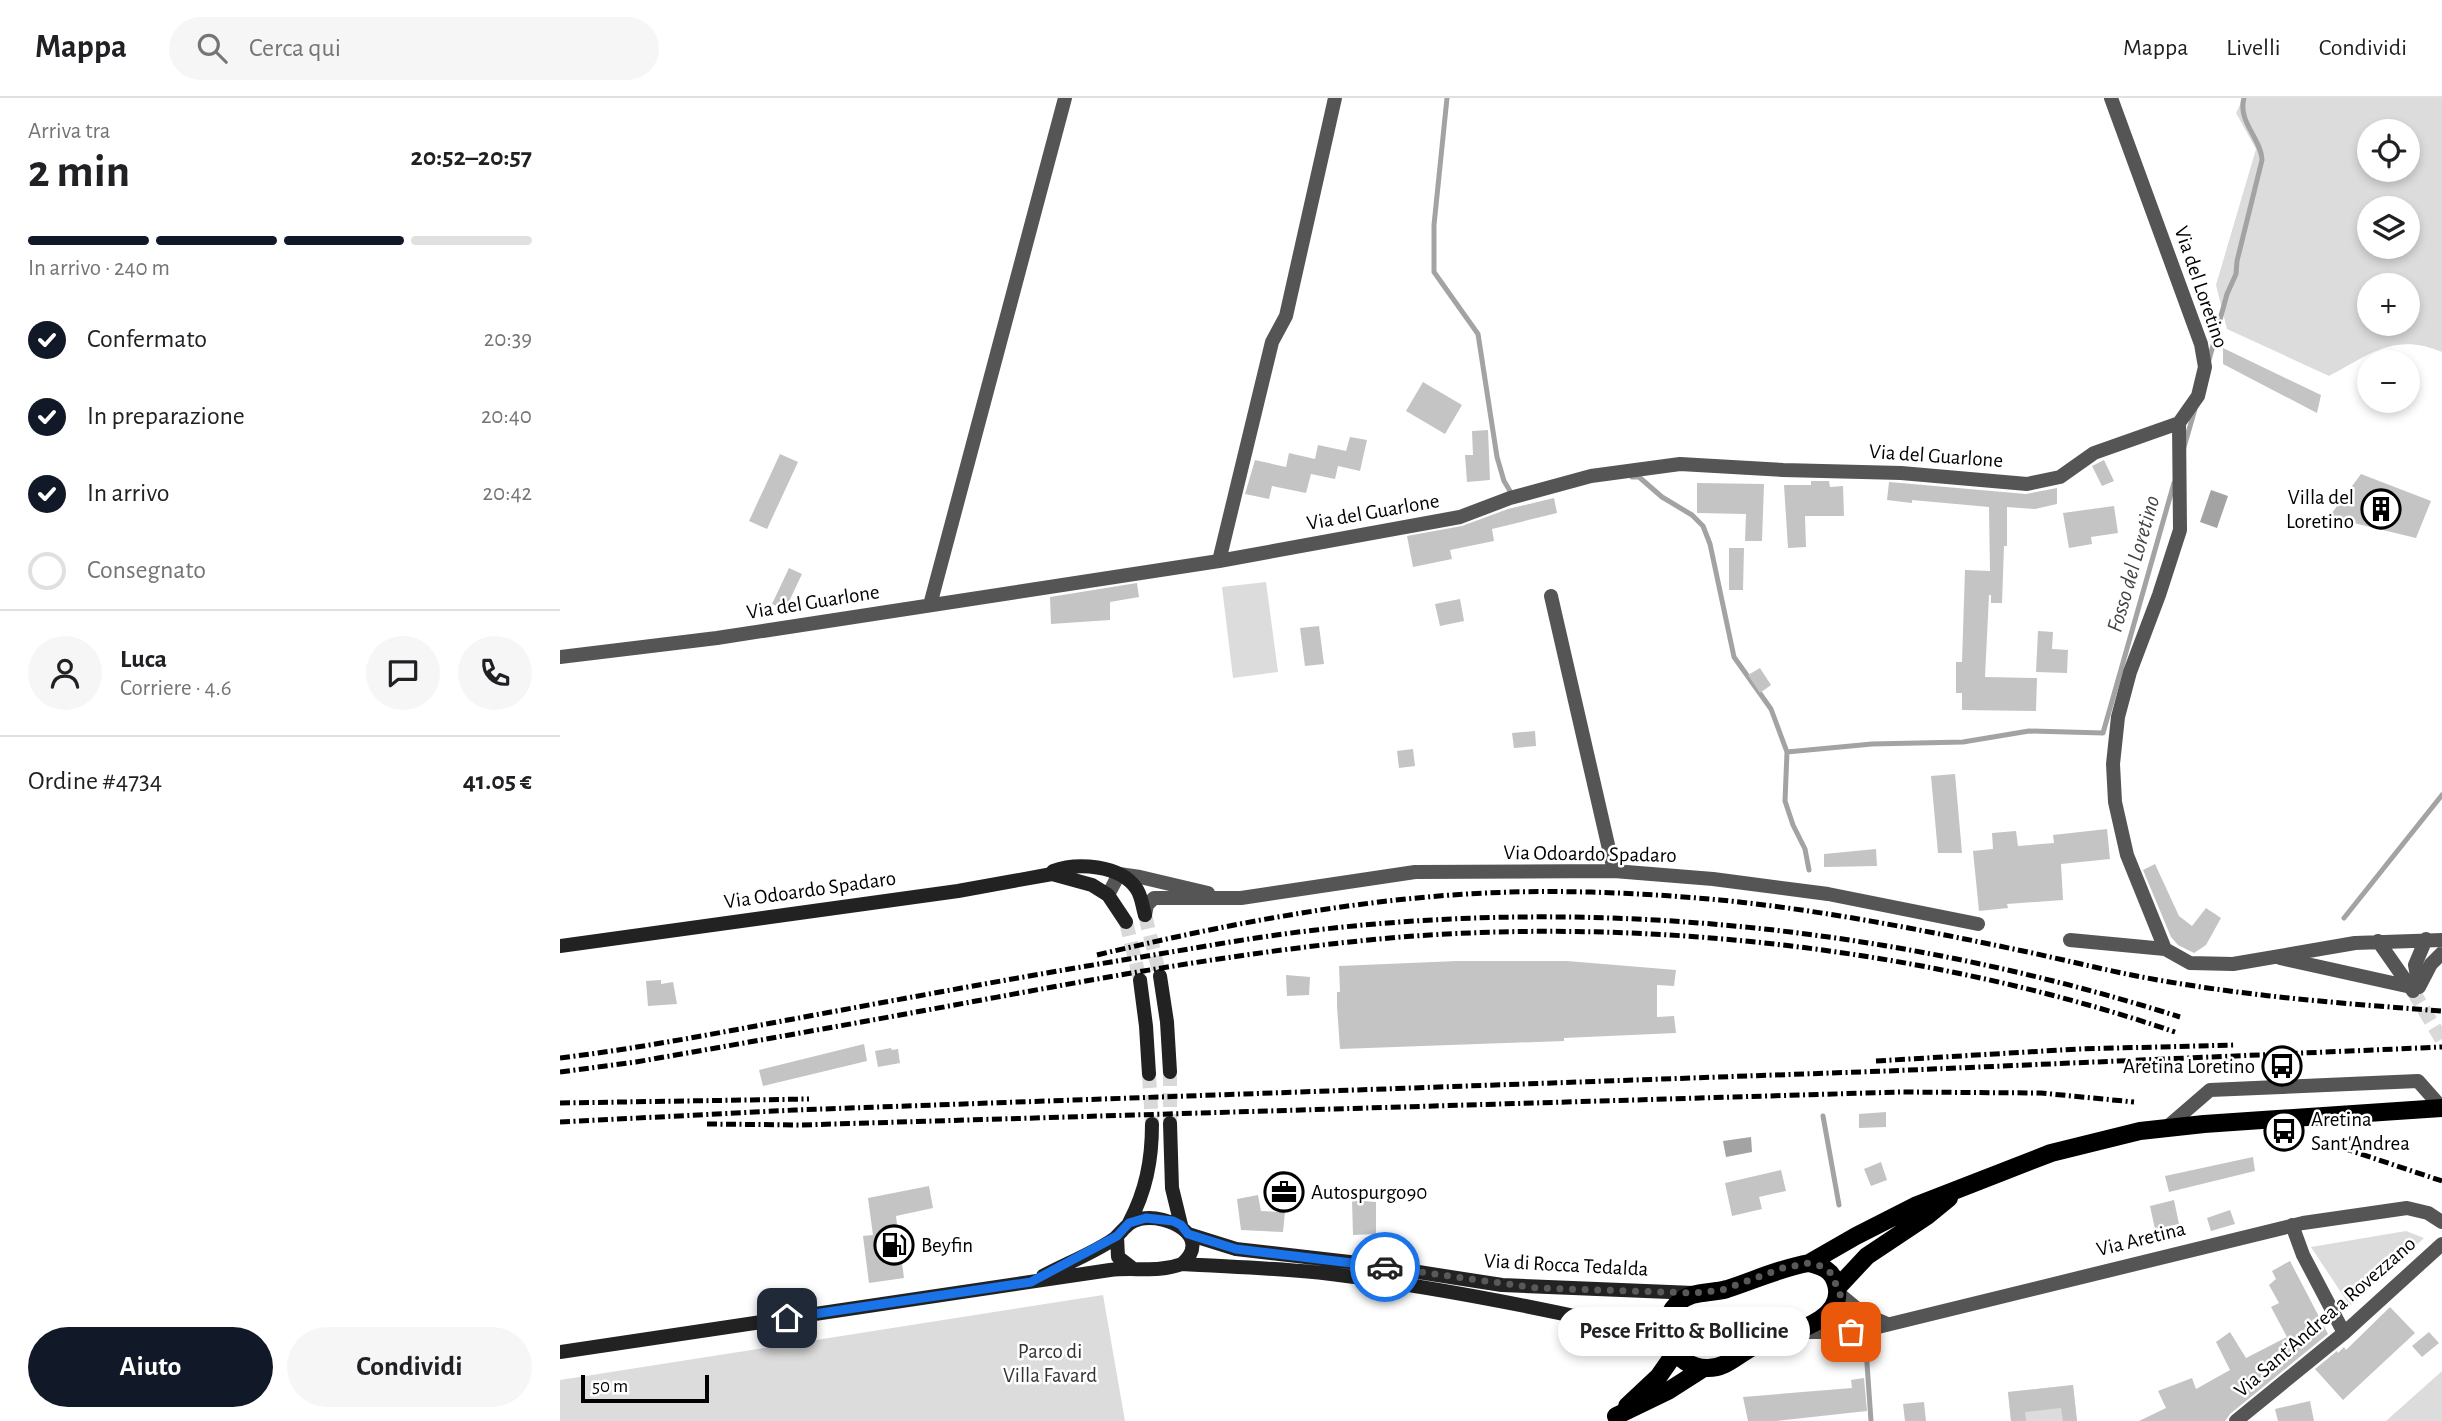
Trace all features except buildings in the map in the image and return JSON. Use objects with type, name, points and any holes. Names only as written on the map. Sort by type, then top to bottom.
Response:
[{"type":"main road","points":[[1612,1418],[1659,1376],[1671,1345],[1671,1313],[1683,1299],[1693,1293],[1722,1290],[1783,1268],[1809,1263],[1884,1221],[1933,1198],[2052,1153],[2115,1136],[2165,1128],[2442,1108]]},
{"type":"main road","points":[[1671,1345],[1687,1363],[1704,1368],[1723,1366],[1755,1346],[1799,1332],[1835,1305],[1838,1291],[1867,1256],[1927,1216],[1960,1190]]},
{"type":"main road","points":[[1809,1263],[1829,1271],[1838,1291]]},
{"type":"main road","points":[[1612,1418],[1668,1391],[1704,1368]]},
{"type":"street","points":[[930,605],[1065,98]]},
{"type":"street","points":[[1219,561],[1272,342],[1286,316],[1335,98]]},
{"type":"street","name":"Via del Loretino","points":[[2111,98],[2201,344],[2205,367],[2198,396],[2179,422]]},
{"type":"street","points":[[2165,949],[2127,855],[2115,802],[2113,764],[2118,717],[2130,672],[2180,530],[2179,422]]},
{"type":"street","name":"Via del Guarlone","points":[[560,657],[717,638],[1219,561],[1460,517],[1591,475],[1680,464],[1901,473],[2028,484],[2060,477],[2094,453],[2179,422]]},
{"type":"street","points":[[1551,596],[1614,871]]},
{"type":"street","points":[[1038,877],[1061,868],[1086,867],[1119,874],[1108,895],[1126,922]]},
{"type":"street","name":"Via Odoardo Spadaro","points":[[1119,874],[1137,889],[1145,915],[1147,905],[1154,898],[1241,898],[1415,872],[1614,871],[1713,879],[1828,894],[1978,924]]},
{"type":"street","name":"Via Odoardo Spadaro","points":[[560,946],[958,891],[1052,874],[1092,884],[1108,895]]},
{"type":"street","name":"Via Odoardo Spadaro","points":[[1119,874],[1241,898]]},
{"type":"street","points":[[2414,988],[2415,965],[2426,939]]},
{"type":"street","points":[[2070,940],[2165,949],[2189,963],[2233,964],[2330,946],[2378,941],[2442,940]]},
{"type":"street","points":[[2378,941],[2414,988]]},
{"type":"street","points":[[2414,988],[2431,964],[2442,954]]},
{"type":"street","points":[[2272,957],[2414,988]]},
{"type":"street","points":[[1160,976],[1167,1022],[1170,1072]]},
{"type":"street","points":[[1140,980],[1149,1074]]},
{"type":"street","points":[[2165,1128],[2210,1090],[2418,1081],[2442,1108]]},
{"type":"street","points":[[1129,1223],[1137,1209],[1148,1175],[1152,1157],[1152,1124]]},
{"type":"street","points":[[1170,1124],[1172,1188],[1191,1250],[1182,1264]]},
{"type":"street","name":"Via Sant'Andrea a Rovezzano","points":[[2407,1208],[2428,1213],[2442,1222]]},
{"type":"street","name":"Via Aretina","points":[[1799,1332],[1851,1332],[2292,1225],[2407,1208]]},
{"type":"street","name":"Via di Rocca Tedalda","points":[[1031,1282],[1117,1236],[1129,1223],[1138,1219],[1155,1218],[1243,1250],[1367,1264],[1502,1285],[1693,1293]]},
{"type":"street","points":[[2292,1225],[2303,1255],[2344,1333]]},
{"type":"street","points":[[1117,1236],[1118,1257],[1131,1267]]},
{"type":"street","name":"Via Sant'Andrea a Rovezzano","points":[[2235,1421],[2344,1333],[2442,1244]]},
{"type":"street","name":"Via di Rocca Tedalda","points":[[560,1352],[1131,1267],[1160,1269],[1182,1264],[1332,1274],[1484,1298],[1620,1324],[1671,1345]]},
{"type":"street","points":[[1838,1291],[1862,1313],[1887,1324]]},
{"type":"green space","points":[[2243,98],[2442,98],[2442,352],[2410,344],[2378,350],[2357,350],[2357,360],[2329,376],[2227,329],[2216,285],[2256,149],[2236,113]]},
{"type":"green space","points":[[1266,582],[1278,672],[1233,678],[1222,587]]},
{"type":"green space","points":[[2406,1231],[2424,1238],[2350,1306],[2311,1247]]},
{"type":"green space","name":"Parco di Villa Favard","points":[[1103,1295],[1125,1421],[560,1421],[560,1380]]},
{"type":"green space","points":[[2442,1371],[2442,1421],[2386,1421]]},
{"type":"green space","points":[[2073,1385],[2077,1421],[2011,1421],[2008,1392]]},
{"type":"shaded area","points":[[2211,490],[2228,496],[2217,528],[2200,522]]},
{"type":"shaded area","points":[[1751,1137],[1752,1152],[1726,1157],[1723,1141]]},
{"type":"waterway","points":[[1447,98],[1434,225],[1434,272],[1478,334],[1497,457],[1504,481],[1513,496]]},
{"type":"waterway","name":"Fosso del Loretino","points":[[2209,360],[2227,294],[2236,274],[2262,160],[2244,115],[2244,98]]},
{"type":"waterway","name":"Fosso del Loretino","points":[[2184,447],[2195,409]]},
{"type":"waterway","points":[[1632,477],[1639,477],[1703,526],[1710,544],[1734,657],[1771,709],[1787,752],[1785,801],[1805,849],[1809,870]]},
{"type":"waterway","name":"Fosso del Loretino","points":[[1787,752],[1872,744],[1963,742],[2029,731],[2103,733],[2174,483]]},
{"type":"waterway","points":[[2344,918],[2442,795]]},
{"type":"waterway","points":[[1823,1116],[1839,1205]]},
{"type":"waterway","points":[[1866,1349],[1871,1421]]},
{"type":"tunnel","points":[[1145,915],[1160,976]]},
{"type":"tunnel","points":[[1126,922],[1140,980]]},
{"type":"tunnel","points":[[2413,991],[2442,1040]]},
{"type":"tunnel","points":[[1170,1072],[1170,1123]]},
{"type":"tunnel","points":[[1149,1074],[1152,1124]]},
{"type":"railway","points":[[1097,955],[1261,920],[1385,901],[1500,892],[1647,894],[1758,904],[1834,915],[2199,987],[2442,1011]]},
{"type":"railway","points":[[560,1058],[1269,936],[1425,920],[1534,917],[1643,919],[1752,928],[1861,942],[1969,961],[2180,1017]]},
{"type":"railway","points":[[560,1072],[636,1062],[1241,956],[1348,942],[1498,932],[1596,932],[1793,946],[1892,961],[1989,980],[2083,1004],[2175,1032]]},
{"type":"railway","points":[[1876,1061],[2078,1049],[2236,1045]]},
{"type":"railway","points":[[560,1122],[795,1110],[1887,1071],[2442,1047]]},
{"type":"railway","points":[[707,1124],[801,1125],[1900,1092],[2041,1093],[2134,1102]]},
{"type":"railway","points":[[560,1103],[809,1099]]},
{"type":"railway","points":[[2325,1142],[2442,1181]]},
{"type":"way so far","points":[[1385,1267],[1536,1288],[1693,1293],[1722,1290],[1783,1268],[1809,1263],[1829,1271],[1838,1293],[1862,1313],[1887,1324],[1851,1332]]},
{"type":"place","name":"Villa del Loretino","points":[[2381,509]]},
{"type":"place","name":"Aretina Loretino","points":[[2282,1066]]},
{"type":"place","name":"Aretina Sant'Andrea","points":[[2284,1131]]},
{"type":"place","name":"Autospurgo90","points":[[1284,1192]]},
{"type":"place","name":"Beyfin","points":[[894,1245]]},
{"type":"place","name":"Pesce Fritto & Bollicine","points":[[1851,1332]]},
{"type":"route","points":[[787,1318],[1031,1282],[1117,1236],[1129,1223],[1146,1218],[1173,1221],[1181,1225],[1188,1234],[1236,1249],[1385,1267]]}]
